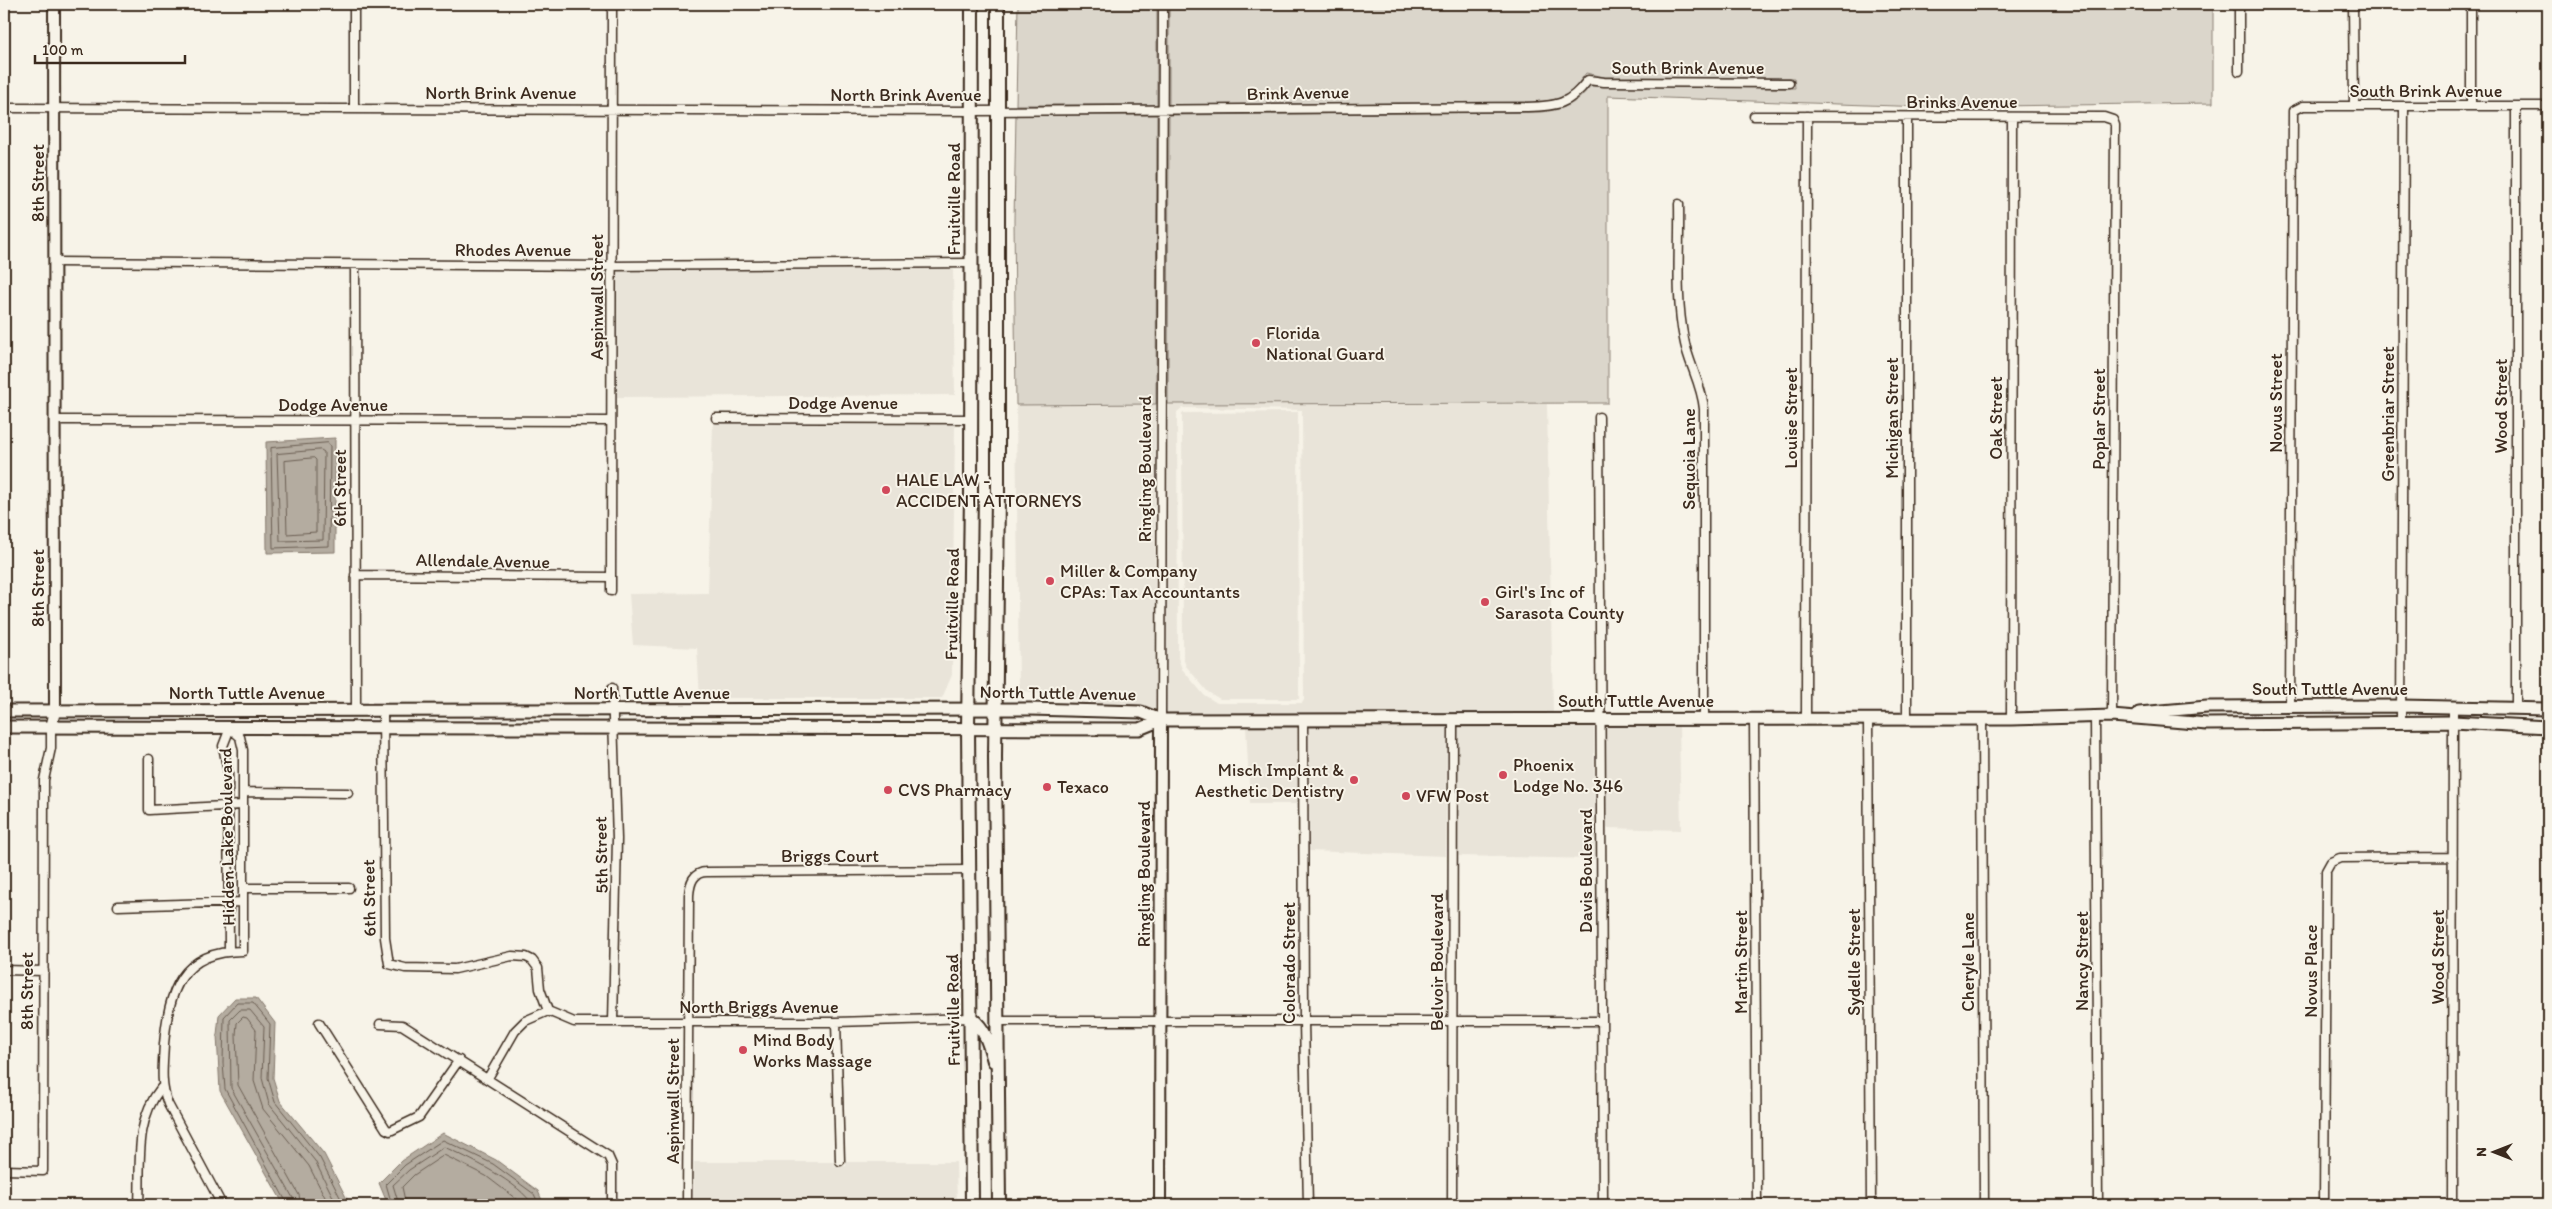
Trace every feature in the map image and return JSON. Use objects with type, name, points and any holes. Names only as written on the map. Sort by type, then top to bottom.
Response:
[{"type":"main road","name":"Fruitville Road","points":[[972,4],[968,709],[972,1205]]},
{"type":"main road","points":[[998,4],[996,729],[999,1205]]},
{"type":"main road","name":"South Tuttle Avenue","points":[[2112,716],[2207,707],[2401,706],[2548,709]]},
{"type":"main road","name":"North Tuttle Avenue","points":[[4,711],[996,709],[1140,712],[1160,720]]},
{"type":"main road","name":"South Tuttle Avenue","points":[[1160,720],[2011,719],[2112,716],[2207,724],[2453,722],[2548,727]]},
{"type":"main road","name":"North Tuttle Avenue","points":[[4,728],[1138,729],[1160,720]]},
{"type":"main road","points":[[971,1018],[980,1025],[988,1040],[999,1078]]},
{"type":"street","name":"8th Street","points":[[4,1170],[43,1171],[44,780],[51,748],[51,728],[55,711],[54,4]]},
{"type":"street","points":[[354,4],[354,107]]},
{"type":"street","name":"Aspinwall Street","points":[[611,591],[612,4]]},
{"type":"street","name":"Ringling Boulevard","points":[[1160,1205],[1163,4]]},
{"type":"street","points":[[2239,4],[2239,71]]},
{"type":"street","points":[[2354,4],[2354,106]]},
{"type":"street","points":[[2471,4],[2471,106]]},
{"type":"street","name":"Brink Avenue","points":[[998,111],[1540,107],[1567,101],[1578,93],[1588,80]]},
{"type":"street","name":"South Brink Avenue","points":[[1588,80],[1604,82],[1789,83]]},
{"type":"street","name":"South Brink Avenue","points":[[2303,106],[2548,106]]},
{"type":"street","name":"Novus Street","points":[[2290,707],[2292,117],[2293,111],[2303,106]]},
{"type":"street","name":"Greenbriar Street","points":[[2401,722],[2404,106]]},
{"type":"street","name":"Wood Street","points":[[2516,106],[2516,707]]},
{"type":"street","name":"North Brink Avenue","points":[[4,108],[354,107],[998,111]]},
{"type":"street","points":[[1754,116],[1806,116]]},
{"type":"street","name":"Brinks Avenue","points":[[1806,116],[2104,117],[2114,122]]},
{"type":"street","name":"Louise Street","points":[[1806,116],[1806,719]]},
{"type":"street","name":"Michigan Street","points":[[1907,117],[1907,719]]},
{"type":"street","name":"Oak Street","points":[[2011,719],[2012,117]]},
{"type":"street","name":"Poplar Street","points":[[2112,716],[2114,122]]},
{"type":"street","name":"Sequoia Lane","points":[[1679,204],[1682,326],[1688,354],[1701,390],[1704,409],[1704,718]]},
{"type":"street","name":"Rhodes Avenue","points":[[54,262],[611,266],[971,264]]},
{"type":"street","name":"6th Street","points":[[355,265],[356,710]]},
{"type":"street","name":"Davis Boulevard","points":[[1599,417],[1599,719],[1603,1205]]},
{"type":"street","name":"Dodge Avenue","points":[[716,418],[971,419]]},
{"type":"street","name":"Dodge Avenue","points":[[54,420],[611,421]]},
{"type":"street","name":"Allendale Avenue","points":[[355,575],[611,578]]},
{"type":"street","name":"5th Street","points":[[612,688],[611,711],[617,839],[613,1022]]},
{"type":"street","name":"Wood Street","points":[[2452,1205],[2454,708]]},
{"type":"street","name":"6th Street","points":[[383,710],[385,938],[389,964],[405,968],[455,969],[512,956],[526,957],[532,960],[538,968],[540,989],[548,1011]]},
{"type":"street","name":"Nancy Street","points":[[2095,716],[2098,1205]]},
{"type":"street","name":"Belvoir Boulevard","points":[[1452,1205],[1453,719]]},
{"type":"street","name":"Martin Street","points":[[1754,719],[1757,1205]]},
{"type":"street","name":"Sydelle Street","points":[[1868,719],[1871,1205]]},
{"type":"street","name":"Cheryle Lane","points":[[1982,719],[1984,1205]]},
{"type":"street","name":"Colorado Street","points":[[1303,720],[1304,1022],[1308,1205]]},
{"type":"street","points":[[222,1205],[161,1088],[167,1011],[175,988],[197,963],[209,956],[229,951],[228,772],[222,746],[230,728]]},
{"type":"street","name":"Hidden Lake Boulevard","points":[[229,951],[243,951],[243,743],[230,728]]},
{"type":"street","points":[[149,760],[149,810],[242,805]]},
{"type":"street","points":[[243,792],[348,793]]},
{"type":"street","name":"Novus Place","points":[[2324,1204],[2326,871],[2331,862],[2340,858],[2453,857]]},
{"type":"street","name":"Briggs Court","points":[[694,878],[699,872],[969,870]]},
{"type":"street","name":"Aspinwall Street","points":[[688,1205],[689,895],[694,878]]},
{"type":"street","points":[[242,888],[350,888]]},
{"type":"street","points":[[118,906],[243,902]]},
{"type":"street","points":[[4,970],[44,971]]},
{"type":"street","points":[[488,1078],[515,1031],[525,1021],[548,1011]]},
{"type":"street","name":"North Briggs Avenue","points":[[548,1011],[574,1022],[836,1022],[971,1018]]},
{"type":"street","points":[[998,1022],[1602,1021]]},
{"type":"street","points":[[836,1022],[840,1161]]},
{"type":"street","points":[[319,1023],[386,1128],[390,1131],[394,1131],[419,1117],[459,1060]]},
{"type":"street","points":[[380,1024],[402,1025],[488,1078],[558,1126],[608,1156],[612,1166],[612,1205]]},
{"type":"street","points":[[139,1205],[142,1123],[150,1102],[161,1088]]},
{"type":"shaded area","points":[[1018,4],[1157,4],[1157,105],[1016,105]]},
{"type":"shaded area","points":[[1169,4],[2213,4],[2213,103],[1925,107],[1608,96],[1608,403],[1168,404],[1169,115],[1540,112],[1556,110],[1575,102],[1590,86],[1795,88],[1794,78],[1604,77],[1586,73],[1570,94],[1558,99],[1539,102],[1169,105]]},
{"type":"shaded area","points":[[1016,115],[1157,115],[1156,404],[1016,405],[1014,220]]},
{"type":"shaded area","points":[[953,268],[955,395],[617,397],[617,271]]},
{"type":"shaded area","points":[[1156,404],[1155,712],[1019,690],[1016,405]]},
{"type":"shaded area","points":[[1168,404],[1547,404],[1553,714],[1166,715]],"holes":[[[1182,408],[1302,410],[1304,700],[1302,703],[1217,703],[1204,695],[1182,669],[1178,658],[1177,412]]]},
{"type":"shaded area","points":[[1298,412],[1299,699],[1220,699],[1208,692],[1186,666],[1183,658],[1182,413]]},
{"type":"shaded area","points":[[713,423],[955,424],[952,675],[942,698],[700,698],[697,648],[633,645],[629,594],[708,593]]},
{"type":"shaded area","points":[[1447,724],[1446,856],[1309,851],[1309,725]]},
{"type":"shaded area","points":[[1458,724],[1594,724],[1595,859],[1458,856]]},
{"type":"shaded area","points":[[1605,724],[1679,724],[1681,830],[1607,828]]},
{"type":"shaded area","points":[[1166,725],[1297,725],[1298,804],[1250,804],[1246,726]]},
{"type":"shaded area","points":[[694,1162],[834,1162],[835,1166],[846,1166],[846,1162],[956,1162],[957,1205],[693,1205]]},
{"type":"water","points":[[335,438],[335,552],[267,553],[266,442]]},
{"type":"water","points":[[235,998],[256,998],[275,1023],[273,1078],[280,1101],[324,1154],[350,1205],[284,1205],[220,1091],[217,1035],[219,1015]]},
{"type":"water","points":[[443,1133],[496,1160],[538,1191],[544,1205],[388,1205],[379,1183],[401,1161]]},
{"type":"place","name":"Florida National Guard","points":[[1256,343]]},
{"type":"place","name":"HALE LAW - ACCIDENT ATTORNEYS","points":[[886,490]]},
{"type":"place","name":"Miller & Company CPAs: Tax Accountants","points":[[1050,581]]},
{"type":"place","name":"Girl's Inc of Sarasota County","points":[[1485,602]]},
{"type":"place","name":"Phoenix Lodge No. 346","points":[[1503,775]]},
{"type":"place","name":"Misch Implant & Aesthetic Dentistry","points":[[1354,780]]},
{"type":"place","name":"Texaco","points":[[1047,787]]},
{"type":"place","name":"CVS Pharmacy","points":[[888,790]]},
{"type":"place","name":"VFW Post","points":[[1406,796]]},
{"type":"place","name":"Mind Body Works Massage","points":[[743,1050]]}]
